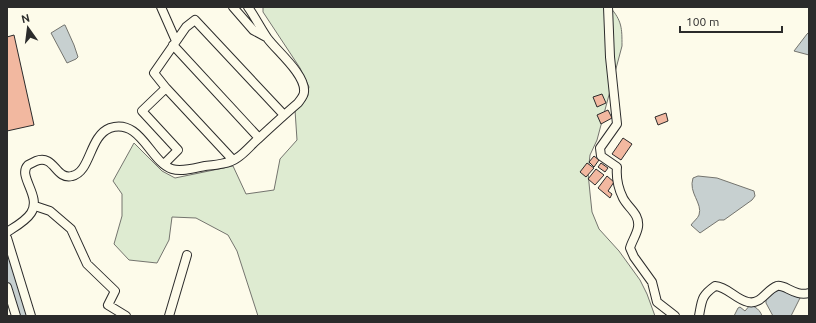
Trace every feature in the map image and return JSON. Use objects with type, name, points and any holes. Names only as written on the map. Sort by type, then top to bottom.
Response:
[{"type":"street","points":[[161,7],[175,43],[259,138]]},
{"type":"street","points":[[233,7],[253,30],[268,38]]},
{"type":"street","points":[[7,232],[30,215],[35,206],[34,196],[26,178],[25,170],[28,166],[39,160],[46,160],[62,175],[70,177],[74,176],[81,171],[99,136],[111,128],[122,127],[134,131],[164,164],[170,168],[178,170],[217,164],[237,158],[284,115],[301,98],[304,92],[303,86],[290,63],[268,38],[248,7]]},
{"type":"street","points":[[608,7],[610,57],[617,124],[600,148],[601,156],[617,167],[616,179],[623,198],[629,208],[636,213],[638,226],[630,248],[634,257],[652,282],[657,302],[675,316]]},
{"type":"street","points":[[233,160],[154,73],[186,27],[195,20],[284,115]]},
{"type":"street","points":[[164,164],[178,150],[142,111],[166,88]]},
{"type":"street","points":[[35,206],[50,211],[71,229],[87,264],[115,291],[108,305],[126,316]]},
{"type":"street","points":[[7,238],[31,316]]},
{"type":"street","points":[[169,316],[187,254]]},
{"type":"street","points":[[16,316],[8,291],[21,282]]},
{"type":"street","points":[[699,316],[702,299],[705,293],[715,286],[723,287],[738,299],[750,303],[757,302],[775,287],[780,286],[802,295],[809,293]]},
{"type":"green space","points":[[263,7],[610,7],[619,21],[622,34],[622,46],[597,140],[590,155],[588,173],[592,212],[599,229],[619,251],[640,280],[655,316],[258,316],[237,251],[228,235],[196,218],[172,217],[169,240],[157,263],[129,260],[114,244],[122,216],[122,194],[113,181],[134,143],[162,171],[175,178],[233,166],[246,194],[274,190],[280,159],[297,140],[295,110],[305,101],[309,87],[300,68],[263,12]]},
{"type":"shaded area","points":[[64,25],[78,57],[67,63],[51,33]]},
{"type":"shaded area","points":[[809,32],[809,55],[794,51],[807,34]]},
{"type":"shaded area","points":[[698,176],[717,178],[754,191],[755,196],[752,200],[724,220],[719,220],[700,233],[691,225],[700,211],[692,188],[693,178]]},
{"type":"shaded area","points":[[778,288],[800,298],[791,316],[773,316],[766,303],[766,299]]},
{"type":"shaded area","points":[[750,305],[758,309],[762,316],[734,316],[738,308],[740,307],[745,311]]},
{"type":"building","points":[[14,35],[34,125],[7,131],[7,37]]},
{"type":"building","points":[[602,94],[606,103],[597,107],[593,97]]},
{"type":"building","points":[[608,110],[612,118],[601,124],[597,115]]},
{"type":"building","points":[[666,113],[668,121],[658,125],[655,117]]},
{"type":"building","points":[[623,138],[632,144],[621,160],[612,154]]},
{"type":"building","points":[[594,156],[599,160],[594,167],[589,162]]},
{"type":"building","points":[[587,163],[594,168],[586,177],[580,172]]},
{"type":"building","points":[[601,163],[608,168],[605,172],[598,167]]},
{"type":"building","points":[[596,169],[604,175],[595,185],[588,179]]},
{"type":"building","points":[[607,176],[614,182],[608,191],[612,194],[610,198],[598,188]]},
{"type":"waterway","points":[[7,263],[24,316]]}]
